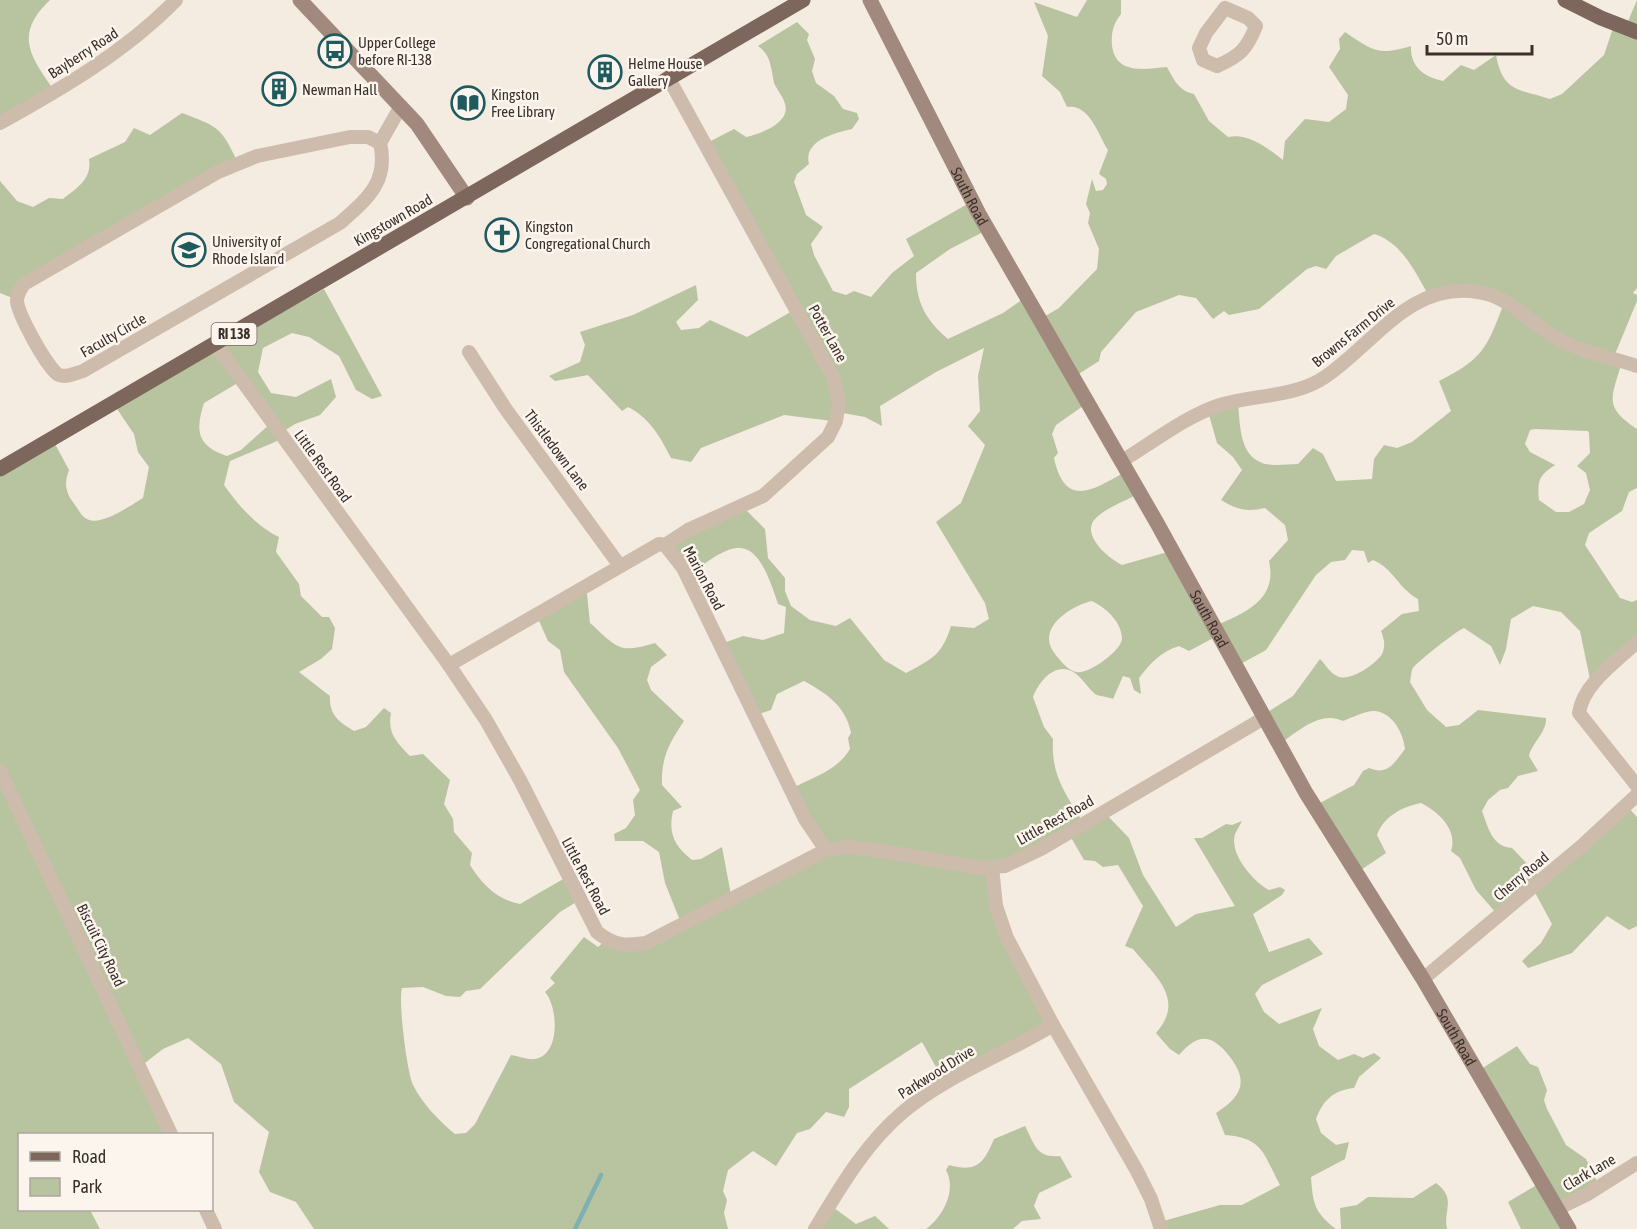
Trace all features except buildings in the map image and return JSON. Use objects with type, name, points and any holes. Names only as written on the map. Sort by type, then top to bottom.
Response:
[{"type":"main road","name":"Kingstown Road","points":[[0,469],[216,345],[668,77],[803,0]]},
{"type":"main road","points":[[1565,0],[1601,18],[1637,32]]},
{"type":"street","name":"Bayberry Road","points":[[0,123],[102,64],[148,28],[176,0]]},
{"type":"street","points":[[300,0],[417,124],[467,198]]},
{"type":"street","name":"South Road","points":[[870,0],[979,214],[1122,461],[1306,793],[1423,979],[1569,1229]]},
{"type":"street","points":[[1228,4],[1256,26],[1251,40],[1237,58],[1217,66],[1203,60],[1199,48],[1206,33],[1228,4]]},
{"type":"street","name":"Potter Lane","points":[[665,545],[688,530],[763,496],[828,437],[836,422],[839,401],[833,376],[668,77]]},
{"type":"street","points":[[380,143],[401,106]]},
{"type":"street","name":"Faculty Circle","points":[[350,137],[368,137],[380,143],[384,160],[380,178],[366,198],[340,223],[83,371],[67,376],[58,375],[50,366],[19,312],[18,293],[24,284],[162,203],[228,168],[257,156],[350,137]]},
{"type":"street","name":"Browns Farm Drive","points":[[1122,461],[1218,406],[1299,390],[1325,377],[1388,322],[1410,307],[1433,295],[1457,290],[1480,292],[1503,301],[1554,337],[1576,348],[1637,366]]},
{"type":"street","name":"Little Rest Road","points":[[216,345],[449,665],[486,720],[520,780],[597,932],[610,943],[626,946],[646,942],[826,850],[856,848],[939,859],[981,868],[1005,866],[1041,849],[1264,718]]},
{"type":"street","name":"Thistledown Lane","points":[[469,352],[505,408],[620,566]]},
{"type":"street","name":"Marion Road","points":[[449,665],[659,544],[665,545],[683,568],[805,819],[826,850]]},
{"type":"street","points":[[1637,642],[1596,681],[1580,701],[1579,713],[1637,786]]},
{"type":"street","name":"Biscuit City Road","points":[[0,771],[171,1133]]},
{"type":"street","name":"Cherry Road","points":[[1423,979],[1584,844],[1637,795]]},
{"type":"street","points":[[992,867],[996,906],[1007,939],[1152,1199],[1161,1229]]},
{"type":"street","name":"Parkwood Drive","points":[[815,1229],[867,1149],[903,1112],[988,1060],[1053,1025]]},
{"type":"street","name":"Clark Lane","points":[[1557,1209],[1586,1195],[1637,1163]]},
{"type":"street","points":[[207,1211],[215,1229]]},
{"type":"green space","points":[[0,0],[50,0],[32,24],[29,35],[33,57],[56,93],[0,128]]},
{"type":"green space","points":[[1087,0],[1121,0],[1121,14],[1114,25],[1112,37],[1112,46],[1119,62],[1125,66],[1141,69],[1167,67],[1181,88],[1194,94],[1209,121],[1228,137],[1250,139],[1283,160],[1285,141],[1305,119],[1329,122],[1346,109],[1348,95],[1329,67],[1340,49],[1339,39],[1345,32],[1362,44],[1376,50],[1391,51],[1411,46],[1413,60],[1420,70],[1430,77],[1443,81],[1461,65],[1474,70],[1496,55],[1499,67],[1508,83],[1521,90],[1550,99],[1562,94],[1604,55],[1614,25],[1626,26],[1637,0],[1637,288],[1633,293],[1637,295],[1637,301],[1613,359],[1621,365],[1613,401],[1619,414],[1637,429],[1637,488],[1629,492],[1622,511],[1589,533],[1585,545],[1620,598],[1632,602],[1637,600],[1637,641],[1591,684],[1580,631],[1561,612],[1533,606],[1511,619],[1506,649],[1500,665],[1491,646],[1464,628],[1445,640],[1412,669],[1410,682],[1427,710],[1446,727],[1459,725],[1478,710],[1546,718],[1544,728],[1529,756],[1538,771],[1518,776],[1508,788],[1500,790],[1488,800],[1482,811],[1489,829],[1495,840],[1505,847],[1512,848],[1540,877],[1625,804],[1637,817],[1637,926],[1629,930],[1607,916],[1572,953],[1528,968],[1522,961],[1541,943],[1552,924],[1532,887],[1497,914],[1476,890],[1460,858],[1451,851],[1452,836],[1445,822],[1421,803],[1401,810],[1384,823],[1377,835],[1386,853],[1358,872],[1314,806],[1354,785],[1363,771],[1369,768],[1381,770],[1390,767],[1405,749],[1396,725],[1387,716],[1375,711],[1343,721],[1326,718],[1310,723],[1281,743],[1263,715],[1293,696],[1320,659],[1332,673],[1342,677],[1355,675],[1368,667],[1382,654],[1384,642],[1381,631],[1402,614],[1419,611],[1418,599],[1411,595],[1386,568],[1373,560],[1368,563],[1364,551],[1352,550],[1345,560],[1331,562],[1316,575],[1266,650],[1237,666],[1217,636],[1189,651],[1179,646],[1161,655],[1139,678],[1141,694],[1134,690],[1130,678],[1123,676],[1113,699],[1099,696],[1092,692],[1075,673],[1061,669],[1044,679],[1033,697],[1044,727],[1053,739],[1054,763],[1060,782],[1082,821],[1102,810],[1129,838],[1143,875],[1176,927],[1196,914],[1235,906],[1194,838],[1202,838],[1226,824],[1232,825],[1242,821],[1235,834],[1234,842],[1239,858],[1250,874],[1263,886],[1269,890],[1280,887],[1285,890],[1282,895],[1253,914],[1269,952],[1309,938],[1323,954],[1262,985],[1255,994],[1264,1012],[1279,1024],[1322,1008],[1313,1029],[1319,1046],[1338,1060],[1354,1054],[1363,1058],[1374,1053],[1381,1058],[1359,1077],[1354,1088],[1330,1097],[1322,1106],[1316,1119],[1321,1133],[1336,1145],[1349,1142],[1345,1159],[1311,1177],[1316,1207],[1323,1218],[1336,1229],[1161,1229],[1160,1222],[1220,1205],[1242,1205],[1280,1185],[1261,1150],[1248,1140],[1225,1135],[1216,1113],[1231,1101],[1240,1089],[1240,1074],[1230,1057],[1217,1044],[1205,1039],[1193,1042],[1179,1055],[1170,1049],[1156,1033],[1165,1021],[1168,999],[1158,978],[1133,949],[1125,946],[1143,906],[1118,865],[1103,867],[1095,861],[1084,860],[1069,834],[994,866],[994,906],[1050,1026],[945,1083],[922,1042],[849,1089],[849,1107],[844,1117],[826,1112],[810,1129],[797,1133],[776,1166],[753,1151],[728,1170],[723,1191],[727,1200],[724,1213],[728,1229],[314,1229],[296,1202],[270,1192],[259,1172],[269,1132],[234,1102],[221,1064],[188,1038],[163,1049],[141,1066],[170,1133],[18,1133],[18,1211],[91,1211],[100,1229],[0,1229],[0,474],[54,442],[69,470],[66,480],[67,492],[83,517],[93,521],[100,520],[124,510],[143,498],[149,467],[138,452],[134,434],[115,406],[324,289],[382,396],[372,399],[356,390],[339,356],[309,337],[292,333],[263,348],[258,372],[271,393],[296,397],[331,379],[336,397],[320,415],[295,424],[279,434],[282,439],[230,461],[224,485],[249,515],[279,537],[276,552],[299,584],[301,596],[322,617],[329,617],[335,628],[332,649],[321,659],[299,672],[330,696],[333,713],[354,731],[366,727],[384,708],[391,713],[390,726],[401,747],[410,756],[423,754],[450,780],[444,804],[453,819],[454,832],[472,853],[470,865],[480,879],[497,895],[520,904],[565,878],[578,901],[560,912],[480,989],[466,991],[460,997],[446,996],[423,987],[402,988],[404,1036],[413,1085],[426,1105],[449,1129],[455,1134],[466,1133],[475,1124],[511,1055],[535,1059],[543,1056],[549,1049],[555,1029],[553,1008],[545,992],[555,983],[550,978],[584,937],[598,947],[605,941],[645,942],[681,923],[665,883],[659,852],[643,841],[615,841],[614,834],[626,828],[635,815],[633,800],[640,790],[618,748],[564,672],[560,650],[548,641],[536,614],[586,585],[590,623],[607,638],[626,648],[655,643],[667,655],[651,667],[647,680],[651,690],[684,721],[670,744],[663,767],[662,785],[682,807],[673,811],[672,832],[681,850],[692,860],[701,859],[722,847],[731,895],[821,851],[791,789],[824,773],[845,757],[850,749],[848,738],[851,733],[845,715],[834,701],[804,681],[777,694],[771,710],[756,715],[721,644],[743,636],[763,640],[784,633],[786,607],[778,604],[763,566],[754,555],[745,549],[734,548],[721,553],[688,577],[665,544],[741,505],[765,529],[768,558],[785,578],[785,591],[791,606],[810,620],[836,626],[850,618],[884,660],[906,673],[923,664],[940,650],[951,626],[974,628],[989,619],[985,603],[936,522],[961,503],[985,445],[968,426],[980,411],[978,376],[984,348],[936,372],[880,406],[882,426],[865,417],[837,412],[832,421],[784,415],[701,448],[691,462],[671,458],[659,436],[642,416],[628,407],[622,411],[588,375],[555,381],[549,376],[580,362],[585,345],[580,332],[633,315],[696,285],[698,300],[676,322],[681,330],[699,328],[710,320],[747,337],[794,310],[705,144],[734,129],[746,137],[759,133],[779,122],[783,117],[786,111],[784,101],[774,83],[768,58],[758,46],[797,22],[809,34],[807,40],[815,59],[812,71],[816,83],[834,96],[843,109],[857,113],[859,119],[852,129],[829,136],[815,144],[808,156],[809,164],[797,174],[794,182],[806,215],[823,227],[811,244],[814,255],[833,291],[846,295],[854,291],[871,297],[892,273],[914,256],[906,239],[971,202],[987,230],[950,249],[916,273],[920,302],[928,318],[948,339],[1003,313],[1026,297],[1042,318],[1059,308],[1097,269],[1099,249],[1088,223],[1090,213],[1086,204],[1092,179],[1096,191],[1103,190],[1107,184],[1106,179],[1099,174],[1108,150],[1087,115],[1075,107],[1067,107],[1060,92],[1042,76],[1048,36],[1034,2],[1077,17]],"holes":[[[1374,234],[1392,243],[1399,250],[1428,294],[1501,300],[1504,303],[1493,331],[1482,351],[1474,359],[1439,381],[1451,411],[1412,442],[1397,448],[1384,445],[1374,459],[1372,479],[1336,481],[1323,454],[1313,448],[1298,464],[1264,464],[1253,458],[1244,444],[1238,403],[1209,415],[1217,443],[1233,457],[1242,470],[1221,500],[1242,509],[1265,508],[1285,525],[1288,540],[1269,561],[1269,586],[1264,595],[1248,610],[1215,626],[1171,551],[1122,565],[1104,552],[1093,538],[1092,524],[1100,514],[1138,494],[1125,472],[1102,485],[1082,491],[1073,490],[1065,484],[1059,474],[1054,458],[1058,453],[1052,434],[1056,425],[1086,404],[1074,377],[1099,361],[1101,352],[1136,312],[1179,295],[1196,298],[1213,319],[1224,311],[1229,315],[1259,309],[1307,269],[1316,266],[1326,269],[1336,256]],[[241,381],[270,424],[241,450],[227,456],[204,442],[199,429],[201,413],[204,403]],[[1530,430],[1588,431],[1589,433],[1590,453],[1577,466],[1586,473],[1590,490],[1584,504],[1569,512],[1556,512],[1539,500],[1540,479],[1555,465],[1530,452],[1525,444]],[[1092,601],[1116,621],[1122,639],[1116,650],[1096,666],[1081,672],[1072,671],[1055,654],[1050,645],[1049,636],[1052,628],[1065,613]]]},
{"type":"green space","points":[[182,113],[218,130],[238,163],[28,284],[20,301],[0,293],[0,181],[17,201],[33,207],[49,198],[63,199],[86,177],[89,159],[125,142],[134,128],[150,135]]},
{"type":"green space","points":[[1517,1046],[1530,1064],[1538,1067],[1547,1090],[1544,1100],[1547,1109],[1566,1145],[1586,1159],[1598,1184],[1557,1208],[1568,1229],[1521,1229],[1508,1202],[1540,1183],[1478,1071]]},
{"type":"green space","points":[[1025,1126],[1037,1149],[1046,1155],[1060,1156],[1072,1177],[1039,1193],[1034,1206],[1041,1219],[1022,1221],[1013,1229],[926,1229],[938,1218],[947,1202],[950,1186],[946,1170],[949,1165],[973,1167],[983,1160],[994,1139]]},
{"type":"green space","points":[[1436,1183],[1448,1199],[1447,1229],[1341,1229],[1340,1208],[1357,1205],[1368,1197],[1413,1198]]},
{"type":"green space","points":[[830,1205],[856,1224],[875,1216],[889,1229],[813,1229]]},
{"type":"waterway","points":[[575,1229],[601,1175]]},
{"type":"place","name":"Upper College before RI-138","points":[[335,51]]},
{"type":"place","name":"Helme House Gallery","points":[[605,72]]},
{"type":"place","name":"Newman Hall","points":[[279,89]]},
{"type":"place","name":"Kingston Free Library","points":[[468,103]]},
{"type":"place","name":"Kingston Congregational Church","points":[[502,235]]},
{"type":"place","name":"University of Rhode Island","points":[[189,250]]}]
